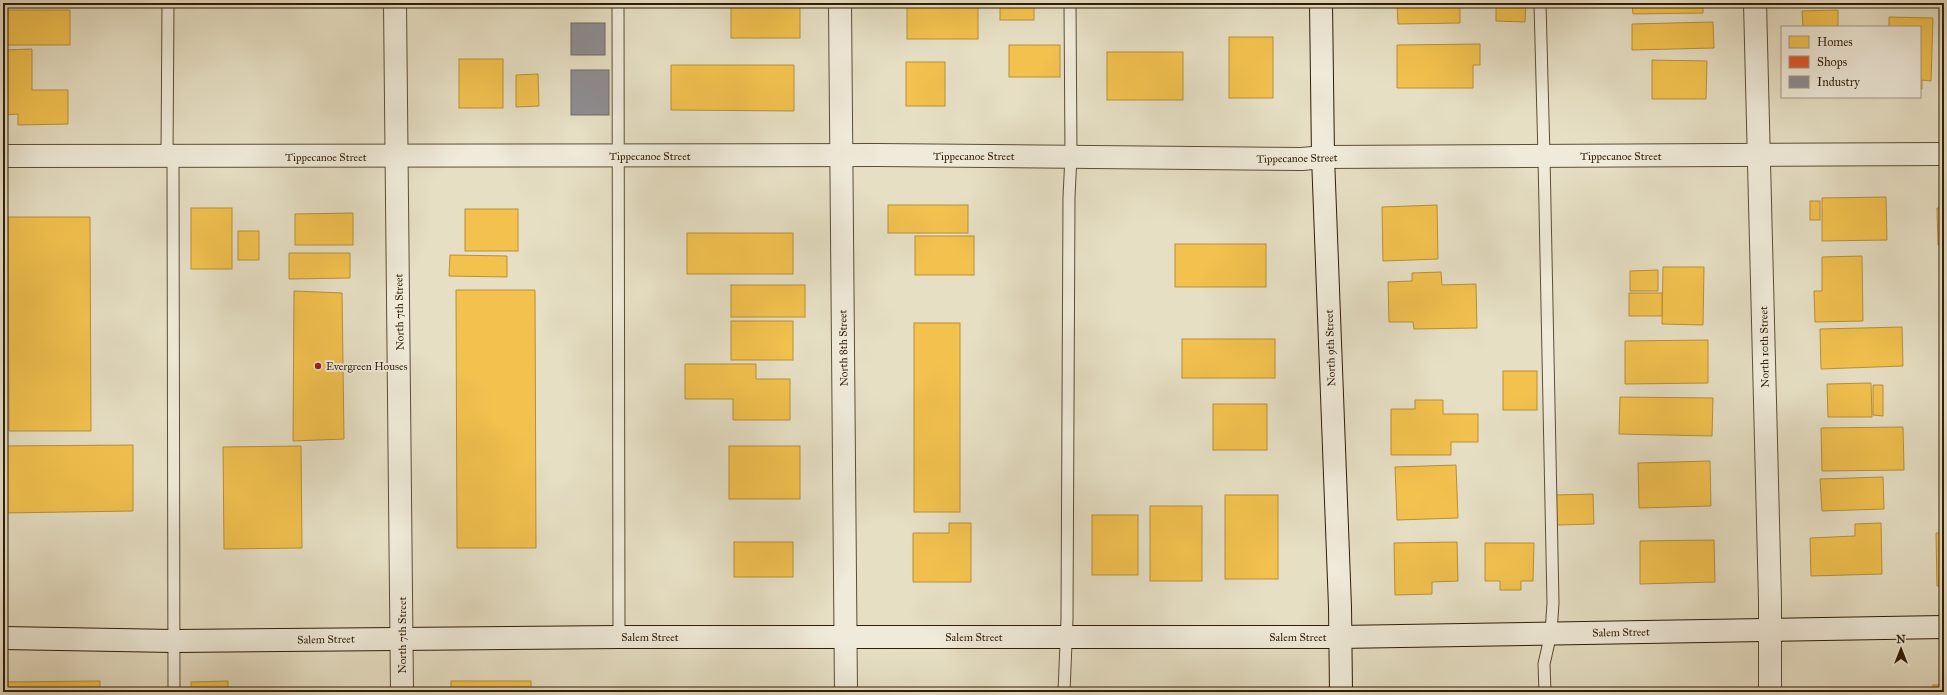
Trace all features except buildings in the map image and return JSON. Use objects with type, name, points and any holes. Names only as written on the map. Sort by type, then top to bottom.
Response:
[{"type":"street","name":"North 7th Street","points":[[395,3],[402,692]]},
{"type":"street","name":"North 8th Street","points":[[840,3],[840,155],[846,692]]},
{"type":"street","name":"North 9th Street","points":[[1321,3],[1323,157],[1340,606],[1339,637],[1341,692]]},
{"type":"street","name":"North 10th Street","points":[[1755,3],[1759,123],[1758,156],[1770,629],[1770,692]]},
{"type":"street","name":"Tippecanoe Street","points":[[3,156],[397,157],[840,155],[1302,159],[1323,157],[1944,154]]},
{"type":"street","name":"Salem Street","points":[[3,638],[174,641],[619,637],[1339,637],[1944,627]]},
{"type":"lane","points":[[168,3],[172,608],[174,641],[174,692]]},
{"type":"lane","points":[[618,3],[619,637]]},
{"type":"lane","points":[[1064,692],[1066,637],[1069,205],[1071,156],[1070,3]]},
{"type":"lane","points":[[1540,3],[1553,603],[1551,633],[1544,664],[1545,692]]},
{"type":"place","name":"Evergreen Houses","points":[[318,366]]}]
